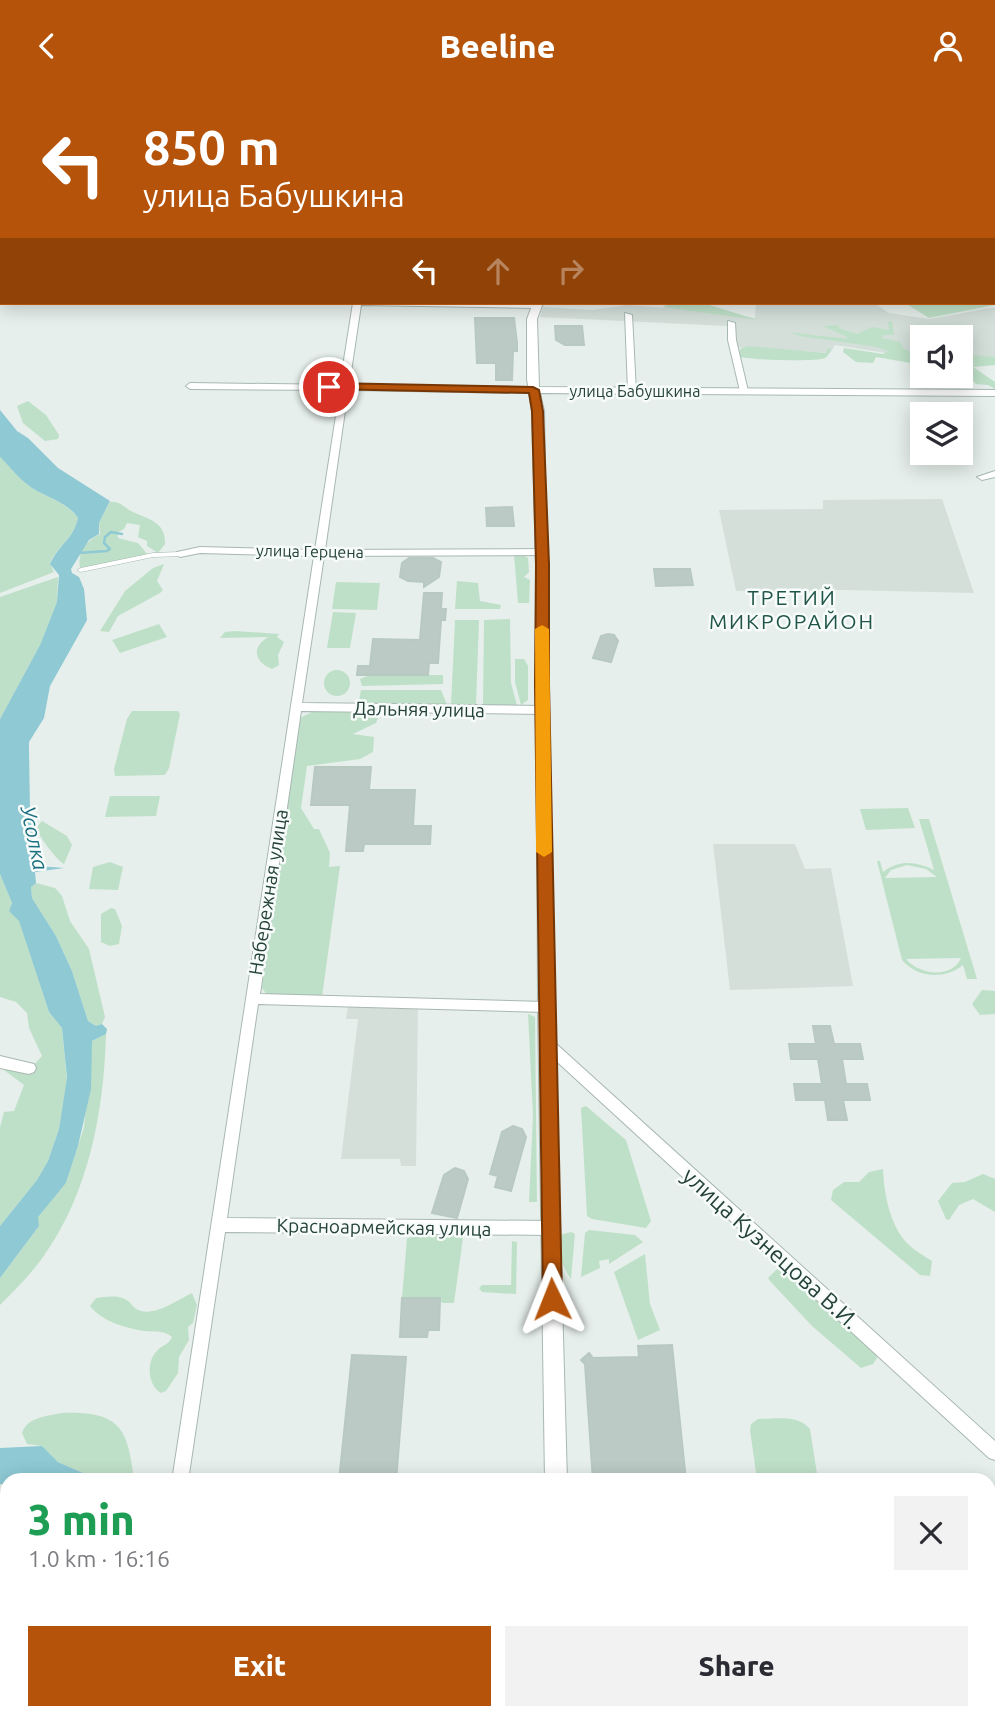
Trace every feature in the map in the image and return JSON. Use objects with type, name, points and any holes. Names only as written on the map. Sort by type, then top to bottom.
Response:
[{"type":"street","name":"Набережная улица","points":[[181,1473],[344,387],[359,305]]},
{"type":"street","points":[[537,305],[532,319],[533,390],[538,411],[542,552],[546,1007],[556,1473]]},
{"type":"street","points":[[628,315],[632,391]]},
{"type":"street","points":[[731,323],[732,340],[744,391]]},
{"type":"street","name":"улица Бабушкина","points":[[190,386],[995,393]]},
{"type":"street","points":[[982,477],[995,474]]},
{"type":"street","name":"улица Герцена","points":[[81,570],[153,555],[208,550],[319,553],[542,552]]},
{"type":"street","name":"Дальняя улица","points":[[296,707],[542,710]]},
{"type":"street","points":[[252,999],[546,1007]]},
{"type":"street","name":"улица Кузнецова В.И.","points":[[547,1044],[995,1452]]},
{"type":"street","points":[[0,1062],[29,1068]]},
{"type":"street","name":"Красноармейская улица","points":[[218,1225],[550,1228]]},
{"type":"shaded area","points":[[628,305],[718,312],[755,318],[756,305],[877,305],[889,313],[930,319],[995,307],[995,358],[973,359],[973,325],[910,325],[910,355],[905,356],[835,345],[830,353],[731,347],[727,326],[540,317],[543,307],[592,310]]},
{"type":"shaded area","points":[[942,499],[974,593],[736,591],[719,510],[823,509],[823,500]]},
{"type":"shaded area","points":[[713,844],[795,844],[805,869],[831,868],[853,986],[730,990]]},
{"type":"shaded area","points":[[348,1007],[418,1009],[416,1166],[401,1166],[400,1159],[341,1159],[358,1019],[346,1019]]},
{"type":"green space","points":[[709,305],[758,320],[662,307]]},
{"type":"green space","points":[[908,305],[995,305],[929,318]]},
{"type":"green space","points":[[892,321],[894,335],[883,335],[882,338],[900,342],[904,349],[910,352],[910,363],[876,357],[873,363],[856,362],[843,352],[844,348],[883,354],[888,351],[788,332],[847,339],[823,326],[839,325],[839,328],[857,334],[872,327],[889,330],[888,322]]},
{"type":"green space","points":[[748,346],[826,353],[828,348],[831,349],[826,357],[820,359],[740,357],[740,349]]},
{"type":"green space","points":[[973,355],[995,357],[995,365],[973,367]]},
{"type":"green space","points":[[973,367],[995,382],[995,389],[988,385],[976,384],[973,381]]},
{"type":"green space","points":[[28,401],[46,415],[59,435],[58,439],[45,441],[23,423],[17,406]]},
{"type":"green space","points":[[0,457],[26,484],[64,505],[78,518],[73,532],[50,563],[54,572],[0,593]]},
{"type":"green space","points":[[110,502],[119,503],[154,522],[162,530],[165,544],[158,553],[147,546],[147,541],[138,537],[140,525],[127,523],[124,529],[118,532],[118,538],[138,543],[148,555],[80,568],[81,552],[100,534],[99,523]]},
{"type":"green space","points":[[514,554],[522,554],[528,558],[529,572],[524,577],[530,580],[529,603],[518,603]]},
{"type":"green space","points":[[164,564],[157,581],[163,590],[118,616],[109,632],[100,631],[125,591],[153,568]]},
{"type":"green space","points":[[58,577],[57,602],[40,645],[0,719],[0,597]]},
{"type":"green space","points":[[457,581],[478,583],[480,601],[501,605],[500,609],[455,609]]},
{"type":"green space","points":[[336,582],[380,583],[377,610],[332,609]]},
{"type":"green space","points":[[333,612],[356,613],[350,648],[327,648]]},
{"type":"green space","points":[[510,619],[511,683],[517,705],[483,705],[484,620]]},
{"type":"green space","points":[[455,620],[479,620],[476,705],[451,705]]},
{"type":"green space","points":[[159,624],[167,637],[120,653],[112,640]]},
{"type":"green space","points":[[225,632],[279,634],[277,637],[284,642],[278,655],[279,665],[272,669],[258,658],[257,649],[268,637],[220,638]]},
{"type":"green space","points":[[515,659],[524,659],[528,666],[528,700],[521,705],[515,682]]},
{"type":"green space","points":[[337,670],[346,674],[350,683],[346,692],[337,696],[328,692],[324,683],[328,674]]},
{"type":"green space","points":[[370,675],[443,675],[443,684],[362,686],[360,679]]},
{"type":"green space","points":[[361,690],[441,690],[447,705],[366,704],[359,701]]},
{"type":"green space","points":[[132,711],[178,711],[180,714],[169,768],[165,775],[115,776],[114,769],[127,719]]},
{"type":"green space","points":[[312,712],[375,712],[378,718],[376,723],[353,734],[374,737],[373,752],[360,759],[307,766],[301,808],[314,829],[319,829],[330,853],[329,867],[340,866],[322,997],[268,996],[262,988],[300,718]]},
{"type":"green space","points":[[110,796],[160,796],[156,816],[105,817]]},
{"type":"green space","points":[[908,808],[915,828],[866,830],[860,809]]},
{"type":"green space","points":[[919,819],[929,819],[977,979],[967,979],[963,965],[948,973],[931,975],[915,970],[902,960],[877,861],[880,861],[883,872],[896,865],[908,863],[934,870]],"holes":[[[907,865],[926,869],[937,877],[885,878],[891,870]],[[961,958],[957,965],[943,972],[919,969],[906,959]]]},
{"type":"green space","points":[[42,821],[67,836],[72,845],[64,864],[53,854],[36,828]]},
{"type":"green space","points":[[110,862],[123,867],[118,890],[89,889],[93,867]]},
{"type":"green space","points":[[0,874],[12,903],[9,911],[19,920],[49,1012],[62,1028],[67,1081],[59,1129],[48,1161],[37,1180],[0,1226],[0,1127],[4,1112],[14,1111],[24,1085],[0,1067],[29,1070],[42,1056],[29,1028],[27,1013],[16,1002],[0,997]]},
{"type":"green space","points":[[36,883],[55,888],[62,896],[70,921],[89,949],[105,1017],[102,1024],[96,1026],[88,1021],[72,971],[56,936],[32,898],[31,887]]},
{"type":"green space","points":[[111,908],[115,909],[122,926],[119,944],[110,946],[101,942],[101,914]]},
{"type":"green space","points":[[982,990],[995,991],[995,1014],[980,1015],[972,1004]]},
{"type":"green space","points":[[528,1014],[535,1017],[537,1202],[529,1202],[533,1115]]},
{"type":"green space","points":[[106,1034],[102,1092],[83,1179],[59,1232],[43,1257],[0,1305],[0,1278],[39,1226],[37,1217],[66,1183],[84,1127],[92,1041]]},
{"type":"green space","points":[[586,1106],[626,1140],[651,1221],[646,1228],[587,1216],[581,1108]]},
{"type":"green space","points":[[883,1169],[892,1219],[908,1244],[932,1261],[930,1276],[920,1275],[831,1200],[833,1190],[844,1182],[859,1182],[869,1172]]},
{"type":"green space","points":[[983,1174],[995,1179],[995,1212],[973,1199],[959,1205],[949,1220],[946,1219],[938,1201],[952,1183],[965,1182]]},
{"type":"green space","points":[[589,1230],[635,1235],[643,1242],[609,1264],[609,1259],[599,1261],[600,1268],[581,1277],[585,1233]]},
{"type":"green space","points":[[571,1232],[575,1234],[571,1279],[559,1246],[560,1235]]},
{"type":"green space","points":[[458,1235],[463,1238],[454,1303],[442,1303],[439,1298],[402,1298],[407,1238]]},
{"type":"green space","points":[[512,1241],[517,1242],[516,1294],[482,1292],[479,1288],[482,1285],[511,1285]]},
{"type":"green space","points":[[645,1254],[650,1304],[660,1330],[638,1340],[614,1272]]},
{"type":"green space","points":[[779,1267],[876,1353],[877,1358],[873,1364],[861,1368],[812,1326],[768,1278]]},
{"type":"green space","points":[[192,1293],[197,1305],[193,1323],[188,1327],[189,1340],[179,1357],[178,1373],[166,1391],[161,1393],[151,1380],[151,1362],[156,1352],[172,1337],[163,1332],[137,1330],[115,1323],[95,1312],[90,1306],[96,1298],[114,1297],[127,1300],[138,1310],[145,1312],[166,1307]]},
{"type":"green space","points":[[62,1413],[82,1413],[109,1420],[118,1426],[124,1435],[133,1473],[83,1473],[58,1462],[42,1446],[27,1444],[22,1433],[28,1424],[38,1418]]},
{"type":"green space","points":[[779,1418],[793,1419],[805,1424],[810,1429],[817,1473],[756,1473],[751,1424],[758,1419]]},
{"type":"water","points":[[0,410],[17,431],[28,438],[58,468],[110,501],[99,523],[99,534],[89,540],[71,569],[72,573],[79,577],[84,589],[87,620],[50,686],[44,718],[29,742],[30,811],[39,866],[64,868],[35,872],[36,883],[31,887],[32,898],[56,936],[72,971],[88,1021],[96,1026],[102,1024],[107,1029],[106,1034],[92,1041],[91,1089],[66,1183],[38,1217],[39,1226],[0,1278],[0,1226],[37,1180],[48,1161],[59,1129],[67,1078],[62,1028],[49,1012],[19,921],[9,911],[12,903],[0,874],[0,719],[40,645],[57,602],[59,575],[50,564],[73,532],[78,518],[64,505],[26,484],[0,457]]},
{"type":"water","points":[[42,1446],[58,1462],[83,1473],[0,1473],[0,1448]]},
{"type":"building","points":[[475,318],[514,318],[517,351],[513,351],[512,380],[496,380],[496,363],[477,363]]},
{"type":"building","points":[[555,326],[582,326],[584,345],[565,345],[556,340]]},
{"type":"building","points":[[512,507],[514,526],[487,526],[486,508]]},
{"type":"building","points":[[409,558],[433,558],[441,562],[439,577],[424,587],[424,582],[408,581],[400,577],[402,563]]},
{"type":"building","points":[[654,569],[690,569],[693,585],[656,586]]},
{"type":"building","points":[[424,593],[442,593],[441,609],[446,609],[445,620],[441,620],[438,663],[429,663],[428,675],[357,675],[358,666],[370,666],[373,639],[420,640]]},
{"type":"building","points":[[614,635],[618,641],[611,662],[593,658],[601,636]]},
{"type":"building","points":[[315,767],[371,767],[369,790],[415,790],[413,826],[431,826],[430,844],[364,844],[363,851],[346,851],[350,805],[311,805]]},
{"type":"building","points":[[813,1026],[830,1026],[834,1044],[860,1044],[863,1059],[842,1059],[846,1084],[867,1084],[870,1100],[843,1100],[847,1120],[828,1120],[825,1100],[796,1100],[794,1084],[822,1084],[818,1059],[791,1059],[789,1044],[816,1044]]},
{"type":"building","points":[[513,1126],[522,1129],[526,1137],[511,1191],[495,1187],[498,1176],[490,1174],[502,1132]]},
{"type":"building","points":[[455,1168],[464,1171],[468,1179],[457,1218],[432,1213],[444,1175]]},
{"type":"building","points":[[402,1298],[440,1298],[439,1330],[428,1330],[427,1337],[400,1337]]},
{"type":"building","points":[[672,1345],[685,1473],[592,1473],[585,1364],[581,1360],[589,1353],[593,1358],[639,1357],[638,1346]]},
{"type":"building","points":[[352,1355],[406,1357],[397,1473],[340,1473]]},
{"type":"waterway","points":[[78,553],[107,551],[110,549],[104,543],[105,537],[111,532],[122,534]]},
{"type":"slow traffic","points":[[542,629],[544,852]]},
{"type":"district","name":"ТРЕТИЙ МИКРОРАЙОН","points":[[792,609]]},
{"type":"route","points":[[329,387],[533,390],[538,411],[542,564],[552,1299]]},
{"type":"water label","name":"Усолка","points":[[35,838]]}]
